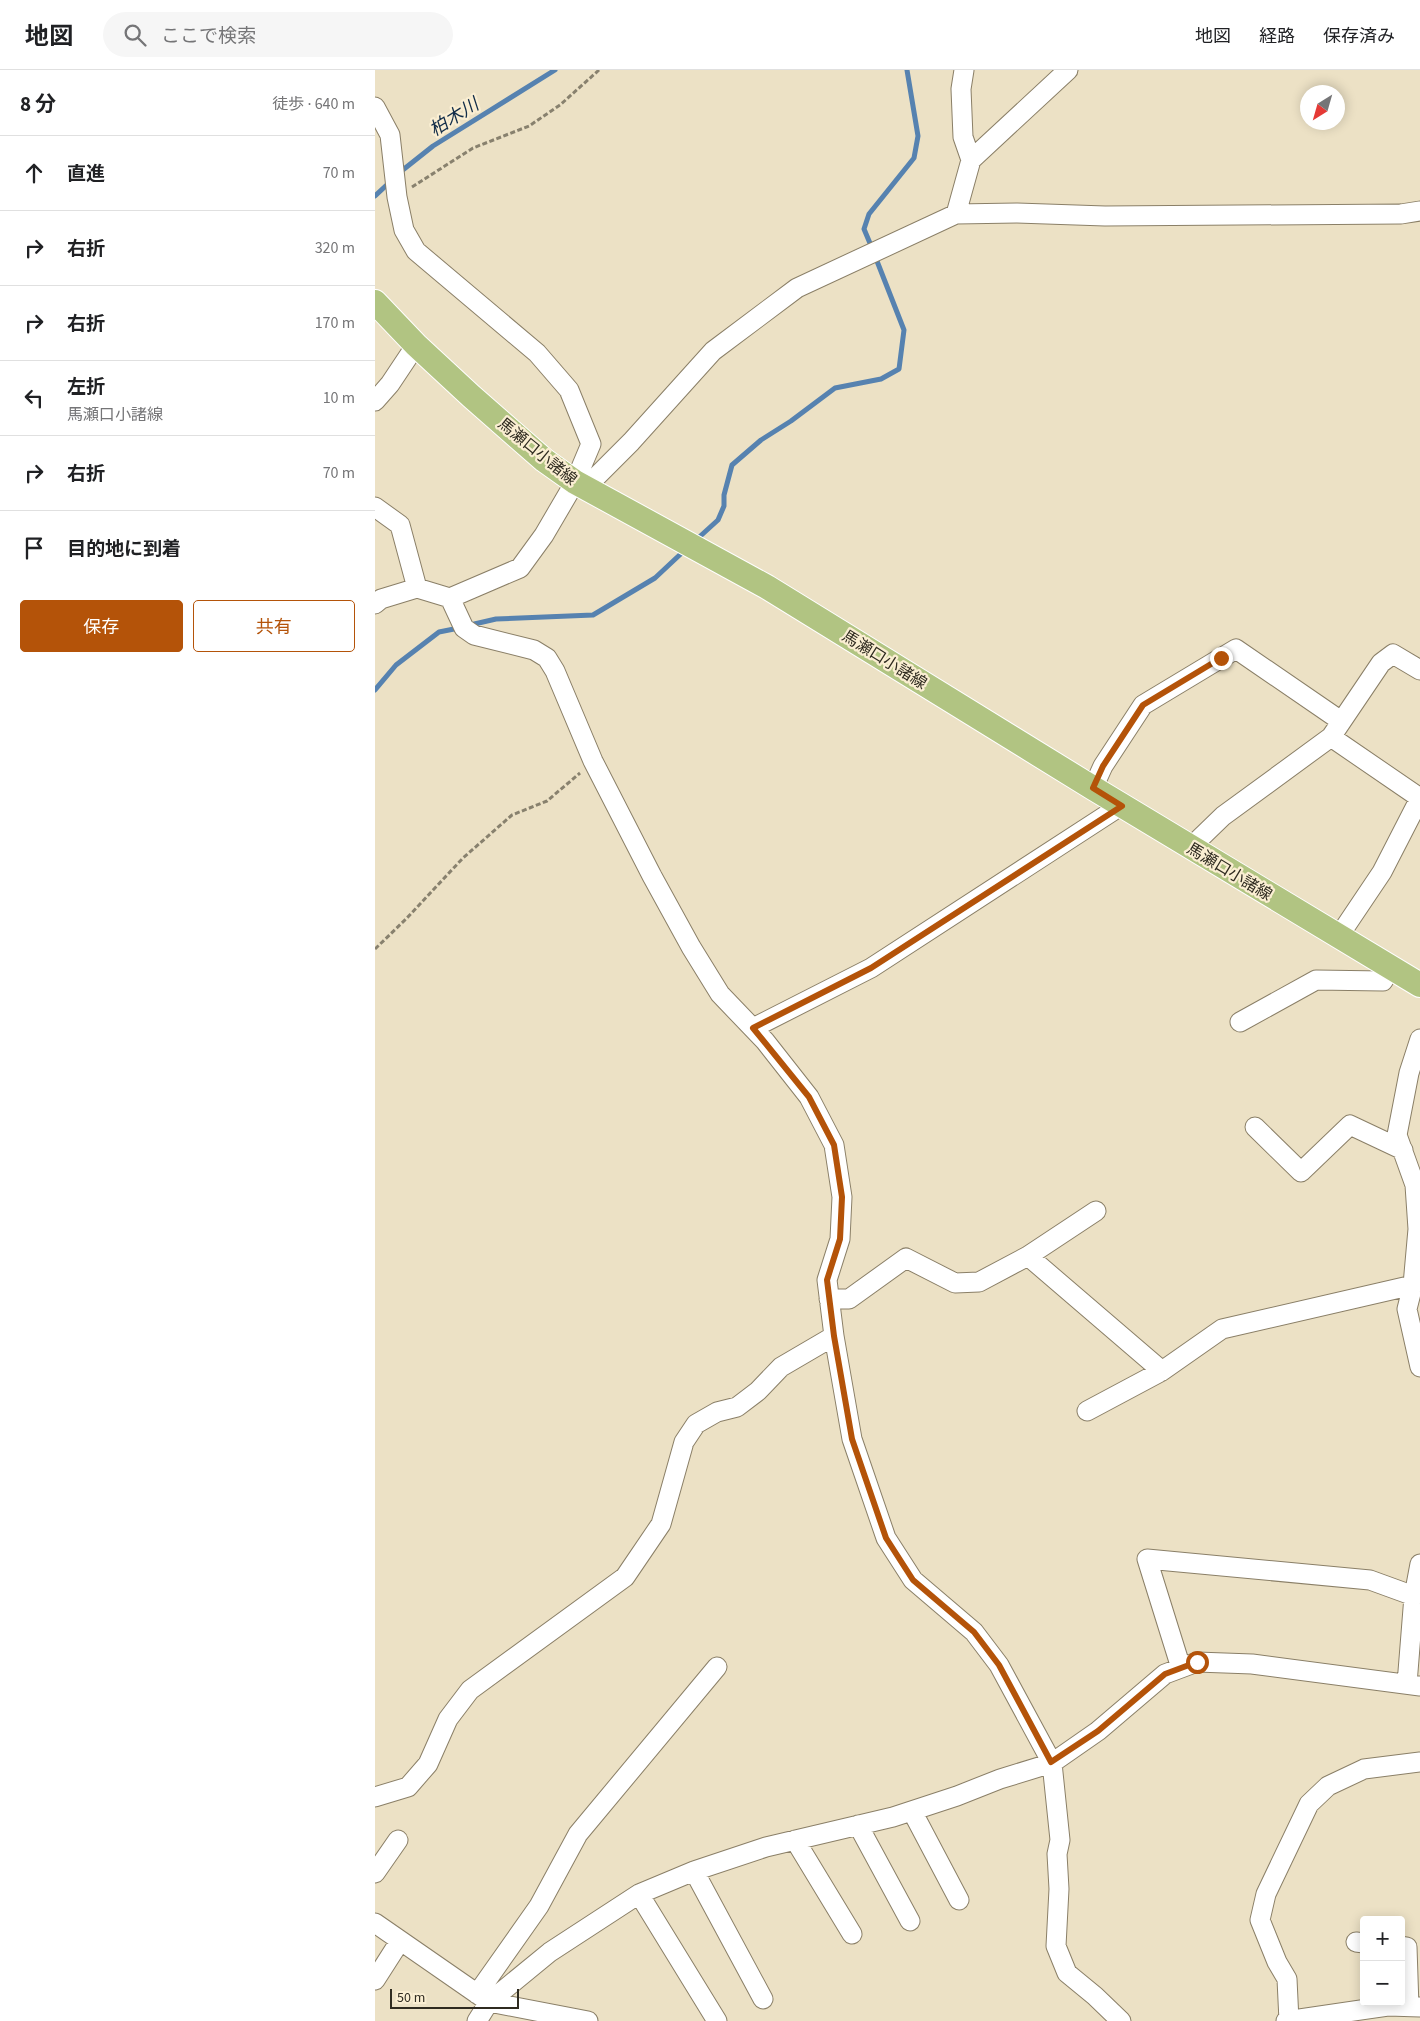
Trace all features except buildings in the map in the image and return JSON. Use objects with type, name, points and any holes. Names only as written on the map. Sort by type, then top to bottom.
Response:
[{"type":"main road","name":"馬瀬口小諸線","points":[[375,302],[416,345],[544,460],[580,485],[767,587],[1122,806],[1420,986]]},
{"type":"street","points":[[964,70],[961,89],[963,137],[971,160]]},
{"type":"street","points":[[956,214],[971,160],[1068,70]]},
{"type":"street","points":[[375,107],[390,135],[397,197],[404,230],[416,251],[537,353],[569,390],[591,444],[580,485]]},
{"type":"street","points":[[375,604],[381,599],[417,588],[450,598],[520,568],[580,485],[631,442],[713,350],[797,288],[956,214],[1017,212],[1105,216],[1401,214],[1420,211]]},
{"type":"street","points":[[375,401],[416,345]]},
{"type":"street","points":[[375,507],[400,525],[417,588]]},
{"type":"street","points":[[450,598],[464,628],[474,635],[534,650],[547,658],[555,671],[593,761],[651,876],[691,947],[721,994],[753,1028],[809,1097],[834,1145],[842,1197],[840,1239],[827,1280],[834,1336],[852,1439],[886,1538],[913,1580],[974,1632],[999,1665],[1051,1762],[1060,1840],[1057,1854],[1059,1889],[1056,1946],[1067,1974],[1095,1996],[1121,2021]]},
{"type":"street","points":[[1093,788],[1103,766],[1143,705],[1236,649],[1420,798],[1382,872],[1339,936]]},
{"type":"street","points":[[1191,847],[1223,816],[1336,729],[1381,663],[1393,654],[1420,670]]},
{"type":"street","points":[[753,1028],[871,968],[1122,806]]},
{"type":"street","points":[[1240,1022],[1316,980],[1383,981],[1391,968]]},
{"type":"street","points":[[1420,1039],[1409,1073],[1397,1135],[1415,1185],[1418,1229],[1413,1285],[1407,1309],[1415,1321],[1420,1367]]},
{"type":"street","points":[[1255,1127],[1301,1172],[1349,1125],[1403,1150]]},
{"type":"street","points":[[829,1299],[849,1299],[906,1258],[955,1284],[979,1282],[1028,1256],[1096,1211]]},
{"type":"street","points":[[1028,1256],[1162,1371]]},
{"type":"street","points":[[1087,1410],[1162,1371],[1222,1329],[1413,1285]]},
{"type":"street","points":[[375,1797],[408,1787],[428,1764],[448,1719],[470,1690],[625,1578],[661,1524],[684,1442],[696,1424],[717,1412],[737,1407],[759,1390],[781,1367],[834,1336]]},
{"type":"street","points":[[1181,1668],[1147,1558],[1371,1580],[1414,1596]]},
{"type":"street","points":[[483,1998],[639,1894],[694,1871],[766,1846],[912,1811],[1051,1762],[1098,1731],[1165,1674],[1197,1662],[1252,1664],[1414,1685],[1414,1596],[1420,1564]]},
{"type":"street","points":[[477,2021],[483,1998],[539,1906],[578,1834],[717,1667]]},
{"type":"street","points":[[1405,1946],[1407,1946],[1415,2007],[1388,2006],[1288,2020],[1287,1979],[1277,1962],[1259,1920],[1266,1894],[1309,1804],[1328,1786],[1364,1769],[1420,1762]]},
{"type":"street","points":[[912,1811],[959,1900]]},
{"type":"street","points":[[858,1825],[909,1921]]},
{"type":"street","points":[[375,1873],[398,1840]]},
{"type":"street","points":[[795,1840],[852,1934]]},
{"type":"street","points":[[694,1871],[763,1999]]},
{"type":"street","points":[[639,1894],[717,2021]]},
{"type":"street","points":[[375,1923],[483,1998],[588,2021]]},
{"type":"street","points":[[375,1980],[400,1941]]},
{"type":"path","points":[[397,197],[473,148],[529,126],[560,105],[599,70]]},
{"type":"path","points":[[375,949],[463,858],[511,815],[547,801],[593,761]]},
{"type":"waterway","name":"柏木川","points":[[399,173],[433,146],[555,70]]},
{"type":"waterway","points":[[872,248],[864,229],[869,214],[914,158],[918,136],[907,70]]},
{"type":"waterway","name":"柏木川","points":[[375,196],[391,181]]},
{"type":"waterway","points":[[696,540],[718,520],[724,506],[724,495],[732,465],[761,440],[791,421],[835,388],[881,379],[899,369],[904,330],[875,256]]},
{"type":"waterway","points":[[470,625],[496,619],[593,615],[655,578],[686,549]]},
{"type":"waterway","points":[[375,690],[396,665],[439,632],[459,628]]},
{"type":"route","points":[[1197,1662],[1165,1674],[1098,1731],[1051,1762],[999,1665],[983,1643],[974,1632],[913,1580],[886,1538],[852,1439],[834,1336],[827,1280],[840,1239],[842,1197],[834,1145],[809,1097],[753,1028],[871,968],[1122,806],[1093,788],[1103,766],[1143,705],[1221,658]]}]
